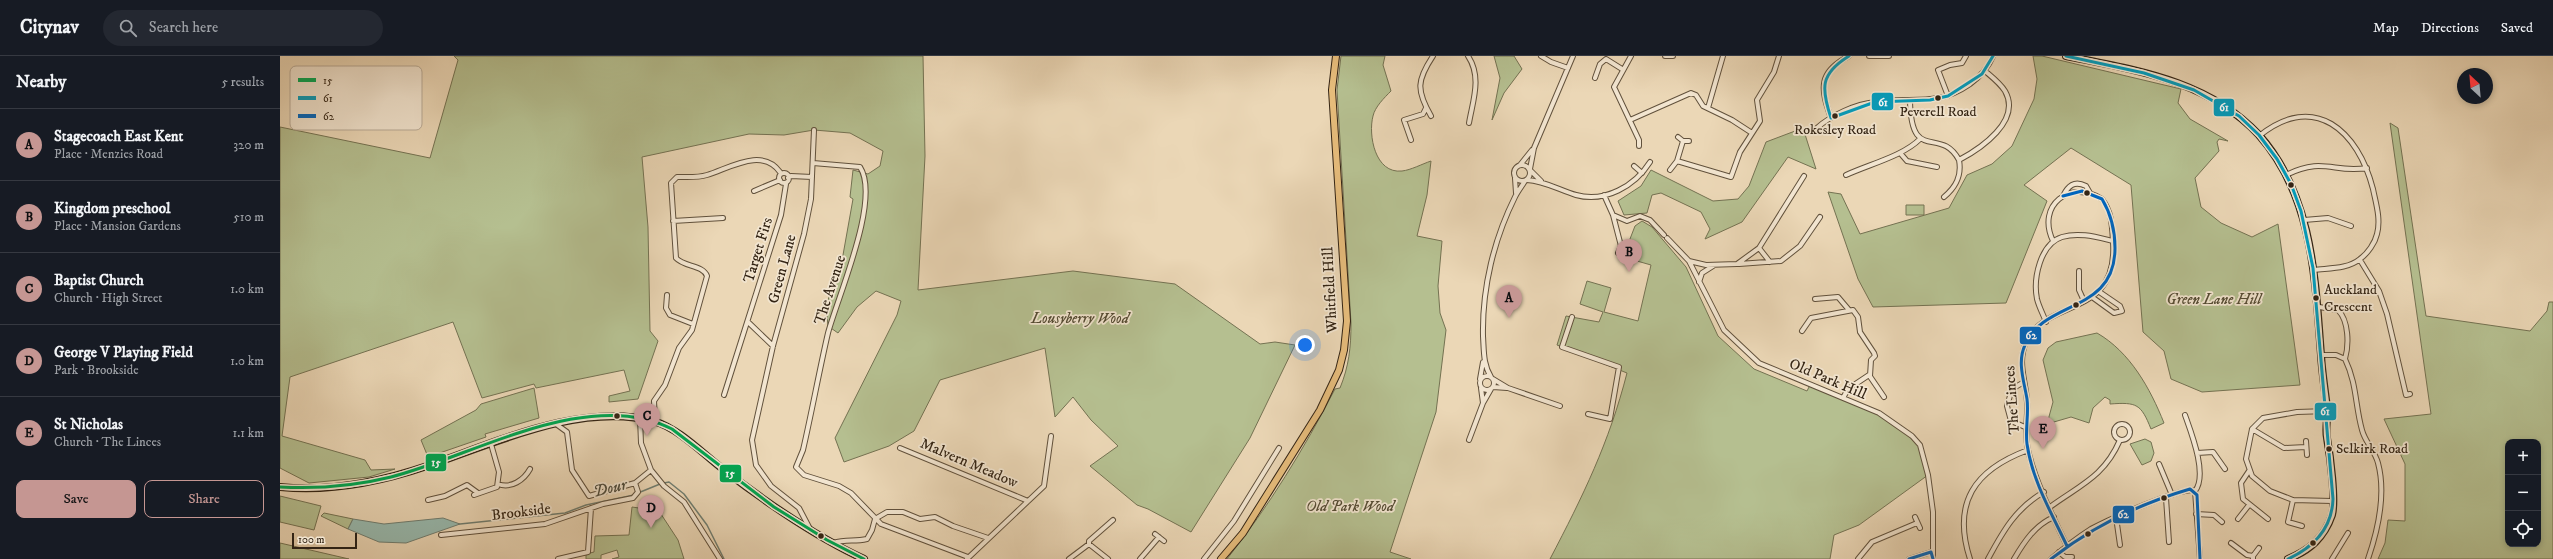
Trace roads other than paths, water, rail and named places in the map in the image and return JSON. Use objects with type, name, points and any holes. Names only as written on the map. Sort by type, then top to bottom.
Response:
[{"type":"main road","name":"Whitfield Hill","points":[[1221,559],[1243,533],[1320,410],[1339,370],[1344,350],[1347,321],[1332,90],[1336,56]]},
{"type":"street","points":[[1431,116],[1426,108],[1420,85],[1420,76],[1433,56]]},
{"type":"street","points":[[1468,56],[1476,72],[1476,86],[1469,123]]},
{"type":"street","points":[[1541,56],[1550,62],[1568,68]]},
{"type":"street","points":[[1515,197],[1526,180],[1530,170],[1534,148],[1573,56]]},
{"type":"street","points":[[1631,56],[1614,87],[1639,140],[1639,146]]},
{"type":"street","points":[[1665,56],[1673,56]]},
{"type":"street","points":[[1708,108],[1723,56]]},
{"type":"street","points":[[1677,161],[1731,177],[1740,152],[1760,121],[1757,100],[1758,95],[1774,72],[1779,56]]},
{"type":"street","points":[[1831,118],[1824,99],[1825,78],[1828,71],[1837,62],[1849,56]]},
{"type":"street","points":[[1869,56],[1889,56]]},
{"type":"street","points":[[1948,96],[1938,70],[1950,64],[1962,63],[1966,56]]},
{"type":"street","points":[[1817,128],[1831,118],[1875,102],[1948,96],[1962,89],[1985,71],[1993,56]]},
{"type":"street","points":[[2066,56],[2161,75],[2195,89],[2235,114],[2259,136],[2286,175],[2304,220],[2314,270],[2319,307],[2321,355],[2328,411],[2326,438],[2330,450],[2332,502],[2332,513],[2322,536],[2313,546],[2288,559]]},
{"type":"street","points":[[1595,78],[1600,64],[1606,58],[1622,70]]},
{"type":"street","points":[[1959,160],[1979,148],[2000,128],[2008,110],[2005,92],[1985,71]]},
{"type":"street","points":[[1630,120],[1687,94],[1694,94],[1700,104],[1742,126],[1752,133]]},
{"type":"street","points":[[1910,100],[1911,122],[1920,139],[1944,146],[1959,160],[1959,178],[1951,192],[1944,197]]},
{"type":"street","points":[[1411,140],[1404,120],[1423,114],[1426,108]]},
{"type":"street","points":[[2259,136],[2274,124],[2298,117],[2320,119],[2333,123],[2348,135],[2367,168],[2379,220],[2374,241],[2360,260],[2349,266],[2314,270]]},
{"type":"street","points":[[1740,130],[1742,126]]},
{"type":"street","name":"Green Lane","points":[[810,529],[799,508],[787,496],[771,486],[756,465],[752,440],[757,411],[773,346],[804,234],[812,177],[814,130]]},
{"type":"street","points":[[1678,136],[1683,140],[1689,140]]},
{"type":"street","points":[[1846,174],[1889,156],[1901,154],[1920,139]]},
{"type":"street","points":[[1670,170],[1677,161],[1683,140]]},
{"type":"street","points":[[1483,403],[1480,385],[1484,360],[1483,313],[1487,279],[1515,197],[1517,183],[1515,170],[1534,148]]},
{"type":"street","points":[[1901,154],[1907,161],[1937,167]]},
{"type":"street","points":[[655,421],[654,402],[665,385],[675,357],[692,330],[707,276],[704,271],[684,264],[676,258],[671,182],[676,177],[701,176],[744,161],[770,162],[780,172],[784,172],[788,178],[791,176],[812,177]]},
{"type":"street","points":[[1515,176],[1518,180],[1542,181],[1577,195],[1604,195],[1621,190],[1642,173],[1650,162]]},
{"type":"street","name":"The Avenue","points":[[813,163],[860,167],[865,174],[866,184],[860,233],[838,298],[803,450],[796,467],[804,475],[839,486],[850,493],[875,519]]},
{"type":"street","points":[[2286,175],[2300,168],[2321,164],[2351,171],[2367,168]]},
{"type":"street","points":[[1520,165],[1527,166],[1542,181]]},
{"type":"street","points":[[1634,166],[1642,173]]},
{"type":"street","points":[[780,172],[780,180]]},
{"type":"street","points":[[1737,264],[1760,248],[1804,176]]},
{"type":"street","name":"Target Firs","points":[[724,395],[781,215],[788,178]]},
{"type":"street","points":[[780,180],[786,184]]},
{"type":"street","points":[[754,191],[780,180]]},
{"type":"street","points":[[2053,241],[2049,229],[2049,216],[2051,208],[2063,196],[2067,187],[2075,183],[2086,186],[2090,193]]},
{"type":"street","points":[[2063,196],[2074,192],[2090,193]]},
{"type":"street","name":"The Linces","points":[[2067,546],[2028,450],[2025,427],[2027,402],[2021,362],[2026,342],[2046,322],[2092,297],[2098,291],[2112,269],[2112,221],[2107,205],[2102,199],[2090,193]]},
{"type":"street","points":[[1604,195],[1612,215],[1620,246],[1618,253]]},
{"type":"street","name":"Old Park Hill","points":[[1612,215],[1626,221],[1640,216],[1650,220],[1689,261],[1724,330],[1759,363],[1879,413],[1899,425],[1920,445],[1928,475],[1933,512],[1931,552],[1933,559]]},
{"type":"street","points":[[1689,261],[1695,264],[1717,265],[1782,261],[1800,246],[1820,217]]},
{"type":"street","points":[[673,221],[723,218]]},
{"type":"street","points":[[2304,220],[2328,218],[2351,226]]},
{"type":"street","points":[[2046,322],[2037,300],[2036,283],[2041,261],[2053,241],[2080,234],[2113,241]]},
{"type":"street","points":[[1760,248],[1770,262]]},
{"type":"street","points":[[2360,260],[2379,291],[2387,314],[2406,395],[2410,394]]},
{"type":"street","points":[[1699,282],[1702,273],[1717,265]]},
{"type":"street","points":[[2079,271],[2079,290],[2084,301]]},
{"type":"street","points":[[2092,297],[2114,313],[2122,311],[2120,306],[2098,291]]},
{"type":"street","points":[[667,295],[666,308],[670,315],[693,324]]},
{"type":"street","points":[[1814,299],[1838,297],[1849,310],[1857,313],[1858,328],[1874,352],[1875,356],[1870,364],[1870,376],[1884,397]]},
{"type":"street","points":[[2319,307],[2338,310],[2344,318],[2347,352],[2345,359],[2354,382],[2362,430],[2378,462],[2380,482],[2378,523],[2368,559]]},
{"type":"street","points":[[1802,331],[1811,318],[1849,310]]},
{"type":"street","points":[[1572,317],[1562,347],[1619,368],[1610,419],[1588,414]]},
{"type":"street","points":[[748,322],[773,346]]},
{"type":"street","points":[[2321,355],[2336,355],[2345,359]]},
{"type":"street","points":[[1469,440],[1483,403],[1492,388],[1492,378],[1484,360]]},
{"type":"street","points":[[1480,385],[1485,376],[1492,378],[1508,388],[1560,406]]},
{"type":"street","points":[[1843,398],[1848,390],[1870,376]]},
{"type":"street","points":[[2024,382],[2012,389],[2007,406],[2011,421],[2025,427]]},
{"type":"street","points":[[1480,385],[1484,390],[1492,388],[1508,388]]},
{"type":"street","points":[[2328,411],[2273,415],[2256,422],[2252,429],[2246,459],[2249,471],[2270,491],[2292,500],[2332,502]]},
{"type":"street","points":[[2185,415],[2197,452],[2198,483],[2195,491],[2200,559]]},
{"type":"street","points":[[280,487],[339,487],[370,482],[426,467],[491,444],[556,424],[606,416],[640,418],[655,421],[682,437],[731,475],[810,529],[864,559]]},
{"type":"street","points":[[640,418],[641,443],[651,470],[664,486],[684,502],[720,559]]},
{"type":"street","points":[[556,424],[567,432],[572,470],[589,496],[636,485],[651,470]]},
{"type":"street","points":[[2125,424],[2130,429],[2131,434],[2127,440],[2120,440],[2115,436],[2114,431],[2118,425],[2125,424]]},
{"type":"street","points":[[2252,429],[2284,448],[2306,447]]},
{"type":"street","points":[[875,519],[882,524],[967,558],[1044,486],[1051,436]]},
{"type":"street","points":[[2050,507],[2095,477],[2111,460],[2120,440]]},
{"type":"street","points":[[2306,441],[2306,455]]},
{"type":"street","points":[[428,500],[445,496],[467,485],[476,494],[495,488],[498,484],[499,472],[491,444]]},
{"type":"street","name":"Malvern Meadow","points":[[900,448],[1028,501]]},
{"type":"street","points":[[1204,559],[1234,521],[1279,448]]},
{"type":"street","points":[[1970,559],[1962,527],[1968,497],[1982,478],[2011,456],[2028,450]]},
{"type":"street","points":[[2197,452],[2214,452],[2225,469]]},
{"type":"street","points":[[2159,464],[2172,495]]},
{"type":"street","points":[[498,484],[514,484],[523,479],[530,469]]},
{"type":"street","points":[[2249,471],[2241,483],[2243,499],[2268,519]]},
{"type":"street","name":"Brookside","points":[[441,536],[544,524],[591,508],[637,495],[636,485]]},
{"type":"street","points":[[2051,559],[2091,529],[2116,517],[2190,489],[2195,491]]},
{"type":"street","points":[[1988,559],[2008,523],[2025,505],[2044,492]]},
{"type":"street","points":[[2166,498],[2169,542]]},
{"type":"street","points":[[2292,500],[2288,522],[2302,526]]},
{"type":"street","points":[[2238,519],[2249,505]]},
{"type":"street","points":[[558,559],[588,552],[591,540],[591,508]]},
{"type":"street","points":[[833,543],[849,539],[858,541],[867,539],[872,530],[875,519],[887,512],[903,512],[920,519],[935,516],[953,526],[988,538]]},
{"type":"street","points":[[2196,514],[2214,515],[2222,522]]},
{"type":"street","points":[[1915,517],[1920,528]]},
{"type":"street","points":[[2014,559],[2028,537],[2038,526],[2054,517]]},
{"type":"street","points":[[2116,517],[2120,544]]},
{"type":"street","points":[[1069,559],[1089,544],[1089,541],[1113,520]]},
{"type":"street","points":[[1858,559],[1872,542],[1917,523]]},
{"type":"street","points":[[2332,559],[2348,533]]},
{"type":"street","points":[[1155,534],[1164,541]]},
{"type":"street","points":[[1140,559],[1159,537]]},
{"type":"street","points":[[1089,544],[1108,559]]},
{"type":"street","points":[[2231,544],[2253,558],[2259,548]]},
{"type":"street","points":[[1909,559],[1931,552]]},
{"type":"street","points":[[2059,552],[2065,557],[2072,557]]},
{"type":"water","points":[[443,518],[460,524],[406,543],[379,542],[348,529],[353,519],[384,524]]},
{"type":"waterway","name":"Dour","points":[[664,483],[669,482],[684,494],[707,525],[724,559]]},
{"type":"waterway","name":"Dour","points":[[638,493],[660,484]]},
{"type":"waterway","name":"Dour","points":[[460,524],[565,513],[586,505],[634,495]]},
{"type":"place","name":"Peverell Road","points":[[1938,98]]},
{"type":"place","name":"Rokesley Road","points":[[1835,116]]},
{"type":"place","name":"Kingdom preschool","points":[[1629,272]]},
{"type":"place","name":"Auckland Crescent","points":[[2316,298]]},
{"type":"place","name":"Stagecoach East Kent","points":[[1509,318]]},
{"type":"place","name":"Baptist Church","points":[[647,436]]},
{"type":"place","name":"St Nicholas","points":[[2043,449]]},
{"type":"place","name":"Selkirk Road","points":[[2329,449]]},
{"type":"place","name":"George V Playing Field","points":[[651,528]]},
{"type":"park label","name":"Green Lane Hill","points":[[2214,299]]},
{"type":"park label","name":"Lousyberry Wood","points":[[1080,318]]},
{"type":"park label","name":"Old Park Wood","points":[[1350,506]]}]
